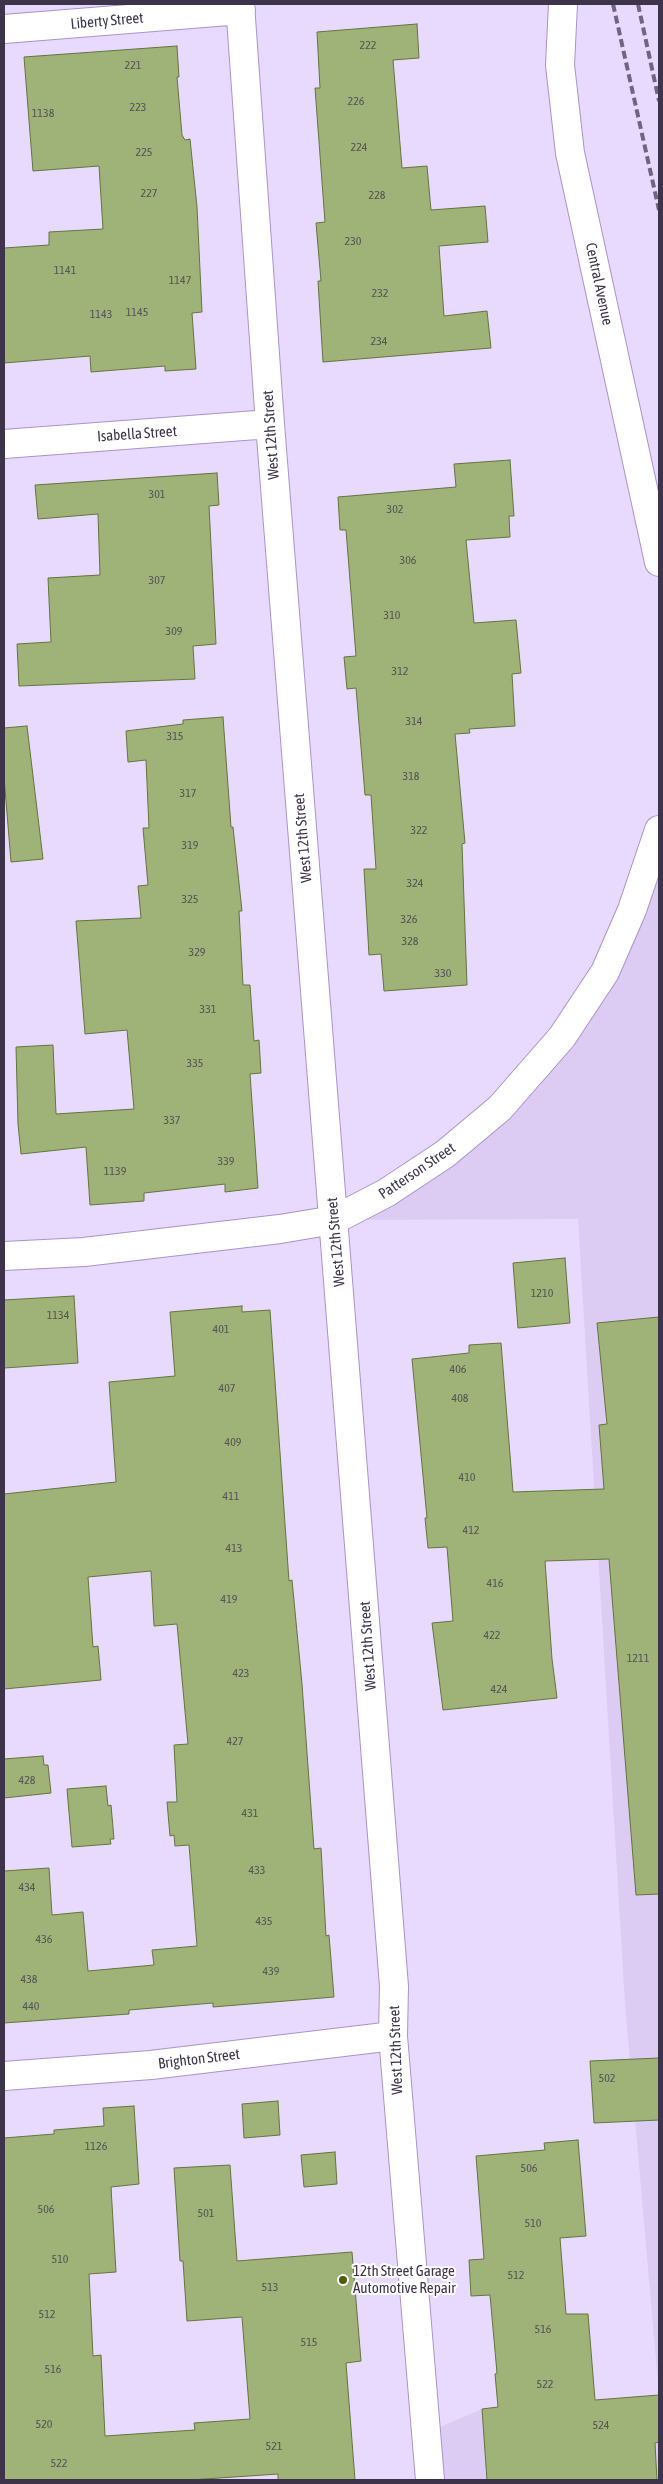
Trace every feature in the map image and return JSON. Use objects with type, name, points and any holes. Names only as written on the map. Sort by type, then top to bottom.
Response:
[{"type":"street","name":"Central Avenue","points":[[563,4],[560,65],[570,153],[659,562]]},
{"type":"street","name":"Liberty Street","points":[[4,29],[240,7]]},
{"type":"street","name":"West 12th Street","points":[[240,7],[270,424],[394,1986],[393,2036],[430,2480]]},
{"type":"street","name":"Isabella Street","points":[[4,444],[270,424]]},
{"type":"street","name":"Patterson Street","points":[[4,1256],[84,1252],[280,1229],[334,1220],[386,1193],[445,1154],[500,1108],[562,1037],[605,972],[632,910],[659,830]]},
{"type":"street","name":"Brighton Street","points":[[4,2076],[151,2065],[393,2036]]},
{"type":"shaded area","points":[[659,830],[659,2395],[625,2004],[578,1219],[334,1220],[386,1193],[562,1037]]},
{"type":"shaded area","points":[[659,2395],[659,2480],[430,2480],[426,2433],[482,2409]]},
{"type":"building","points":[[417,24],[419,58],[393,60],[402,168],[427,166],[431,210],[485,206],[488,242],[439,246],[444,316],[487,311],[491,348],[323,362],[318,281],[321,281],[316,223],[325,222],[315,88],[320,88],[317,32]]},
{"type":"building","points":[[177,46],[179,77],[177,77],[182,135],[185,140],[190,139],[197,207],[202,312],[192,313],[196,369],[165,371],[165,366],[91,372],[90,356],[4,363],[4,248],[49,245],[49,232],[103,229],[99,166],[33,171],[24,57]]},
{"type":"building","points":[[510,460],[514,516],[509,516],[510,537],[466,540],[474,623],[516,620],[521,673],[512,674],[515,726],[469,729],[470,733],[455,734],[465,843],[462,844],[467,985],[384,991],[381,954],[369,955],[364,869],[376,869],[371,795],[365,795],[356,688],[347,689],[344,657],[356,656],[346,530],[340,530],[338,497],[456,487],[454,464]]},
{"type":"building","points":[[217,473],[219,505],[209,506],[216,644],[193,646],[195,679],[19,686],[17,644],[51,642],[48,578],[100,575],[98,514],[38,519],[35,485]]},
{"type":"building","points":[[223,717],[231,827],[233,827],[242,911],[239,911],[243,985],[250,985],[254,1041],[259,1040],[261,1073],[250,1074],[258,1188],[225,1192],[225,1184],[144,1193],[144,1201],[90,1205],[86,1147],[21,1154],[18,1124],[16,1047],[53,1045],[56,1114],[134,1109],[127,1030],[85,1034],[76,921],[141,918],[138,886],[148,885],[143,828],[149,828],[146,760],[128,762],[126,731],[183,724],[183,720]]},
{"type":"building","points":[[27,726],[43,859],[11,862],[4,777],[4,728]]},
{"type":"building","points":[[565,1258],[570,1323],[518,1328],[513,1263]]},
{"type":"building","points":[[74,1296],[78,1363],[4,1368],[4,1300]]},
{"type":"building","points":[[242,1306],[242,1312],[270,1310],[289,1581],[292,1580],[302,1684],[314,1849],[321,1848],[326,1936],[329,1935],[334,1997],[213,2007],[213,2003],[129,2010],[129,2014],[4,2023],[4,1871],[49,1868],[52,1915],[83,1912],[88,1971],[154,1965],[152,1950],[197,1946],[189,1845],[175,1846],[174,1835],[170,1836],[167,1802],[177,1802],[174,1745],[188,1744],[177,1624],[154,1626],[151,1571],[88,1577],[93,1647],[98,1646],[101,1680],[4,1689],[4,1494],[116,1482],[109,1382],[175,1376],[170,1312]]},
{"type":"building","points":[[659,1317],[659,1894],[636,1895],[609,1559],[545,1561],[552,1659],[557,1698],[443,1710],[432,1623],[453,1621],[447,1547],[428,1548],[425,1518],[427,1518],[412,1359],[469,1353],[469,1345],[501,1343],[513,1492],[604,1489],[599,1425],[607,1424],[597,1323]]},
{"type":"building","points":[[43,1756],[44,1765],[48,1765],[51,1793],[4,1798],[4,1759]]},
{"type":"building","points":[[106,1786],[108,1806],[111,1805],[114,1839],[110,1839],[111,1844],[72,1847],[67,1789]]},
{"type":"building","points":[[659,2058],[659,2120],[594,2123],[590,2061]]},
{"type":"building","points":[[278,2101],[280,2135],[244,2138],[242,2104]]},
{"type":"building","points":[[134,2106],[139,2184],[111,2187],[116,2272],[89,2274],[93,2356],[101,2355],[105,2436],[195,2430],[194,2423],[250,2419],[242,2317],[187,2321],[183,2261],[180,2261],[174,2168],[230,2165],[237,2261],[352,2252],[361,2361],[346,2363],[355,2480],[278,2480],[278,2474],[190,2480],[4,2480],[4,2138],[54,2134],[54,2130],[104,2126],[103,2108]]},
{"type":"building","points":[[578,2140],[586,2236],[560,2238],[566,2314],[588,2314],[595,2400],[659,2395],[659,2442],[655,2443],[657,2480],[487,2480],[482,2409],[498,2407],[495,2374],[497,2373],[490,2295],[471,2296],[469,2260],[484,2259],[476,2156],[545,2150],[544,2143]]},
{"type":"building","points":[[335,2152],[337,2184],[304,2187],[301,2155]]},
{"type":"railway","points":[[613,4],[659,210]]},
{"type":"railway","points":[[638,4],[659,101]]},
{"type":"place","name":"12th Street Garage Automotive Repair","points":[[343,2280]]}]
